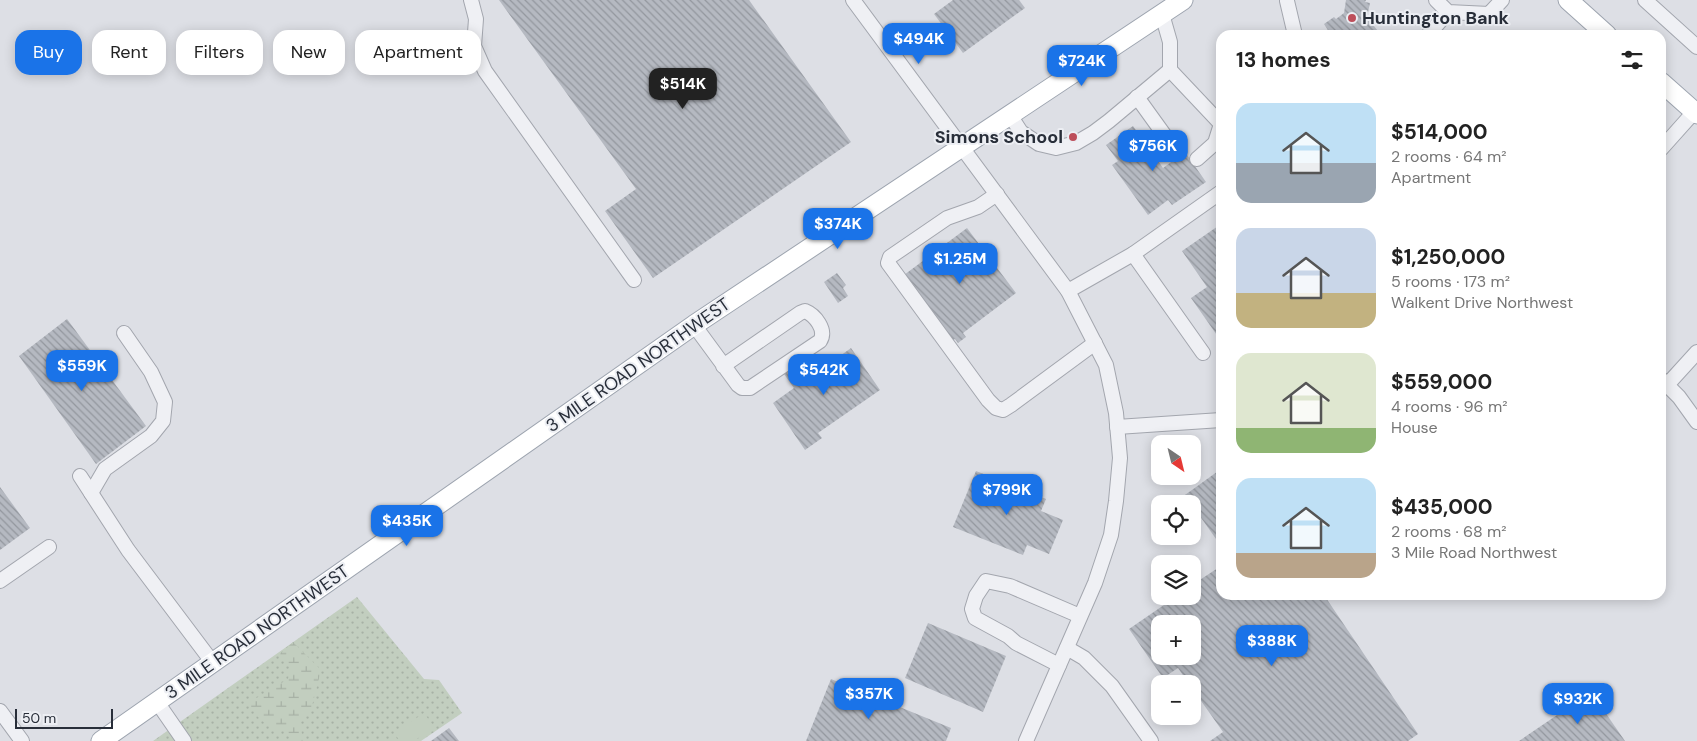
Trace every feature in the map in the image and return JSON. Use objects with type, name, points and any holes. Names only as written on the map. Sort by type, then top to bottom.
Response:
[{"type":"main road","name":"3 MILE ROAD NORTHWEST","points":[[101,741],[694,325],[1183,0]]},
{"type":"main road","points":[[1576,3],[1603,30]]},
{"type":"main road","points":[[1666,86],[1696,113]]},
{"type":"street","points":[[470,0],[476,19],[474,46],[485,70],[634,280]]},
{"type":"street","points":[[1288,0],[1294,30]]},
{"type":"street","points":[[1436,0],[1448,12],[1489,14],[1502,0]]},
{"type":"street","points":[[1645,0],[1697,47]]},
{"type":"street","points":[[858,2],[1068,291],[1106,365],[1116,413],[1120,458],[1111,535],[1095,584],[1026,741]]},
{"type":"street","points":[[1432,30],[1448,12]]},
{"type":"street","points":[[1162,14],[1170,42],[1170,70],[1216,119]]},
{"type":"street","points":[[1010,115],[1021,132],[1039,144],[1056,148],[1076,143],[1093,133],[1170,70]]},
{"type":"street","points":[[1137,97],[1173,147]]},
{"type":"street","points":[[1666,144],[1696,113]]},
{"type":"street","points":[[1197,159],[1215,143],[1216,140]]},
{"type":"street","points":[[997,194],[978,207],[947,218],[890,257],[888,263],[988,400],[996,408],[1003,410],[1011,405],[1096,343]]},
{"type":"street","points":[[1068,291],[1134,254],[1216,196]]},
{"type":"street","points":[[1134,254],[1202,353]]},
{"type":"street","points":[[694,325],[723,366],[742,388],[750,388],[820,341],[824,335],[823,330],[809,313],[805,311],[800,312],[723,366]]},
{"type":"street","points":[[91,493],[105,469],[151,436],[163,421],[166,402],[151,372],[124,333]]},
{"type":"street","points":[[1666,380],[1697,352]]},
{"type":"street","points":[[1666,384],[1679,397],[1697,422]]},
{"type":"street","points":[[1117,427],[1216,420]]},
{"type":"street","points":[[80,476],[128,550],[212,663]]},
{"type":"street","points":[[0,581],[49,547]]},
{"type":"street","points":[[1059,665],[1016,643],[1008,636],[975,618],[972,609],[976,596],[986,581],[1010,586],[1080,616]]},
{"type":"street","points":[[1066,648],[1084,658],[1112,686],[1151,741]]},
{"type":"street","points":[[157,702],[184,741]]},
{"type":"street","points":[[0,711],[22,741]]},
{"type":"green space","points":[[357,597],[424,679],[439,680],[462,713],[421,741],[153,741]]},
{"type":"green space","points":[[293,642],[321,670],[311,710],[300,723],[303,741],[293,741],[283,730],[271,728],[258,717],[248,703],[288,679],[291,667],[280,654]]},
{"type":"green space","points":[[424,713],[434,727],[414,741],[400,741],[394,733]]},
{"type":"building","points":[[499,0],[749,0],[851,142],[653,278],[605,211],[636,189]]},
{"type":"building","points":[[953,0],[1019,0],[1025,8],[963,53],[934,14]]},
{"type":"building","name":"Huntington Bank","points":[[1346,0],[1366,0],[1365,2],[1370,3],[1367,17],[1377,30],[1328,30],[1324,24],[1344,13]]},
{"type":"building","points":[[1133,126],[1163,168],[1185,152],[1206,182],[1172,205],[1168,200],[1148,215],[1112,165],[1118,161],[1106,145]]},
{"type":"building","points":[[1216,227],[1216,334],[1191,298],[1207,287],[1182,251]]},
{"type":"building","points":[[967,228],[1016,293],[963,333],[966,337],[958,343],[955,339],[953,340],[904,275]]},
{"type":"building","points":[[837,273],[846,285],[843,288],[848,296],[838,303],[824,282]]},
{"type":"building","points":[[67,319],[146,426],[96,464],[19,356]]},
{"type":"building","points":[[851,348],[880,390],[818,433],[822,438],[805,450],[773,403],[794,388],[784,374],[805,359],[815,374]]},
{"type":"building","points":[[976,471],[1046,499],[1041,511],[1063,520],[1049,554],[1027,545],[1023,555],[953,527]]},
{"type":"building","points":[[1216,473],[1216,539],[1201,518],[1201,495],[1185,495]]},
{"type":"building","points":[[0,487],[30,528],[0,550]]},
{"type":"building","points":[[1216,569],[1216,600],[1327,600],[1418,734],[1408,741],[1210,741],[1223,732],[1201,701],[1201,675],[1183,675],[1178,668],[1168,675],[1161,675],[1154,665],[1201,665],[1201,615],[1151,615],[1151,661],[1129,629],[1164,605],[1201,605],[1201,579]]},
{"type":"building","points":[[928,623],[1006,656],[983,712],[905,678]]},
{"type":"building","points":[[831,679],[951,728],[946,741],[806,741]]},
{"type":"building","points":[[1591,692],[1625,741],[1519,741]]},
{"type":"building","points":[[449,728],[459,741],[431,741]]},
{"type":"place","name":"Huntington Bank","points":[[1352,18]]},
{"type":"place","name":"Simons School","points":[[1073,137]]}]
